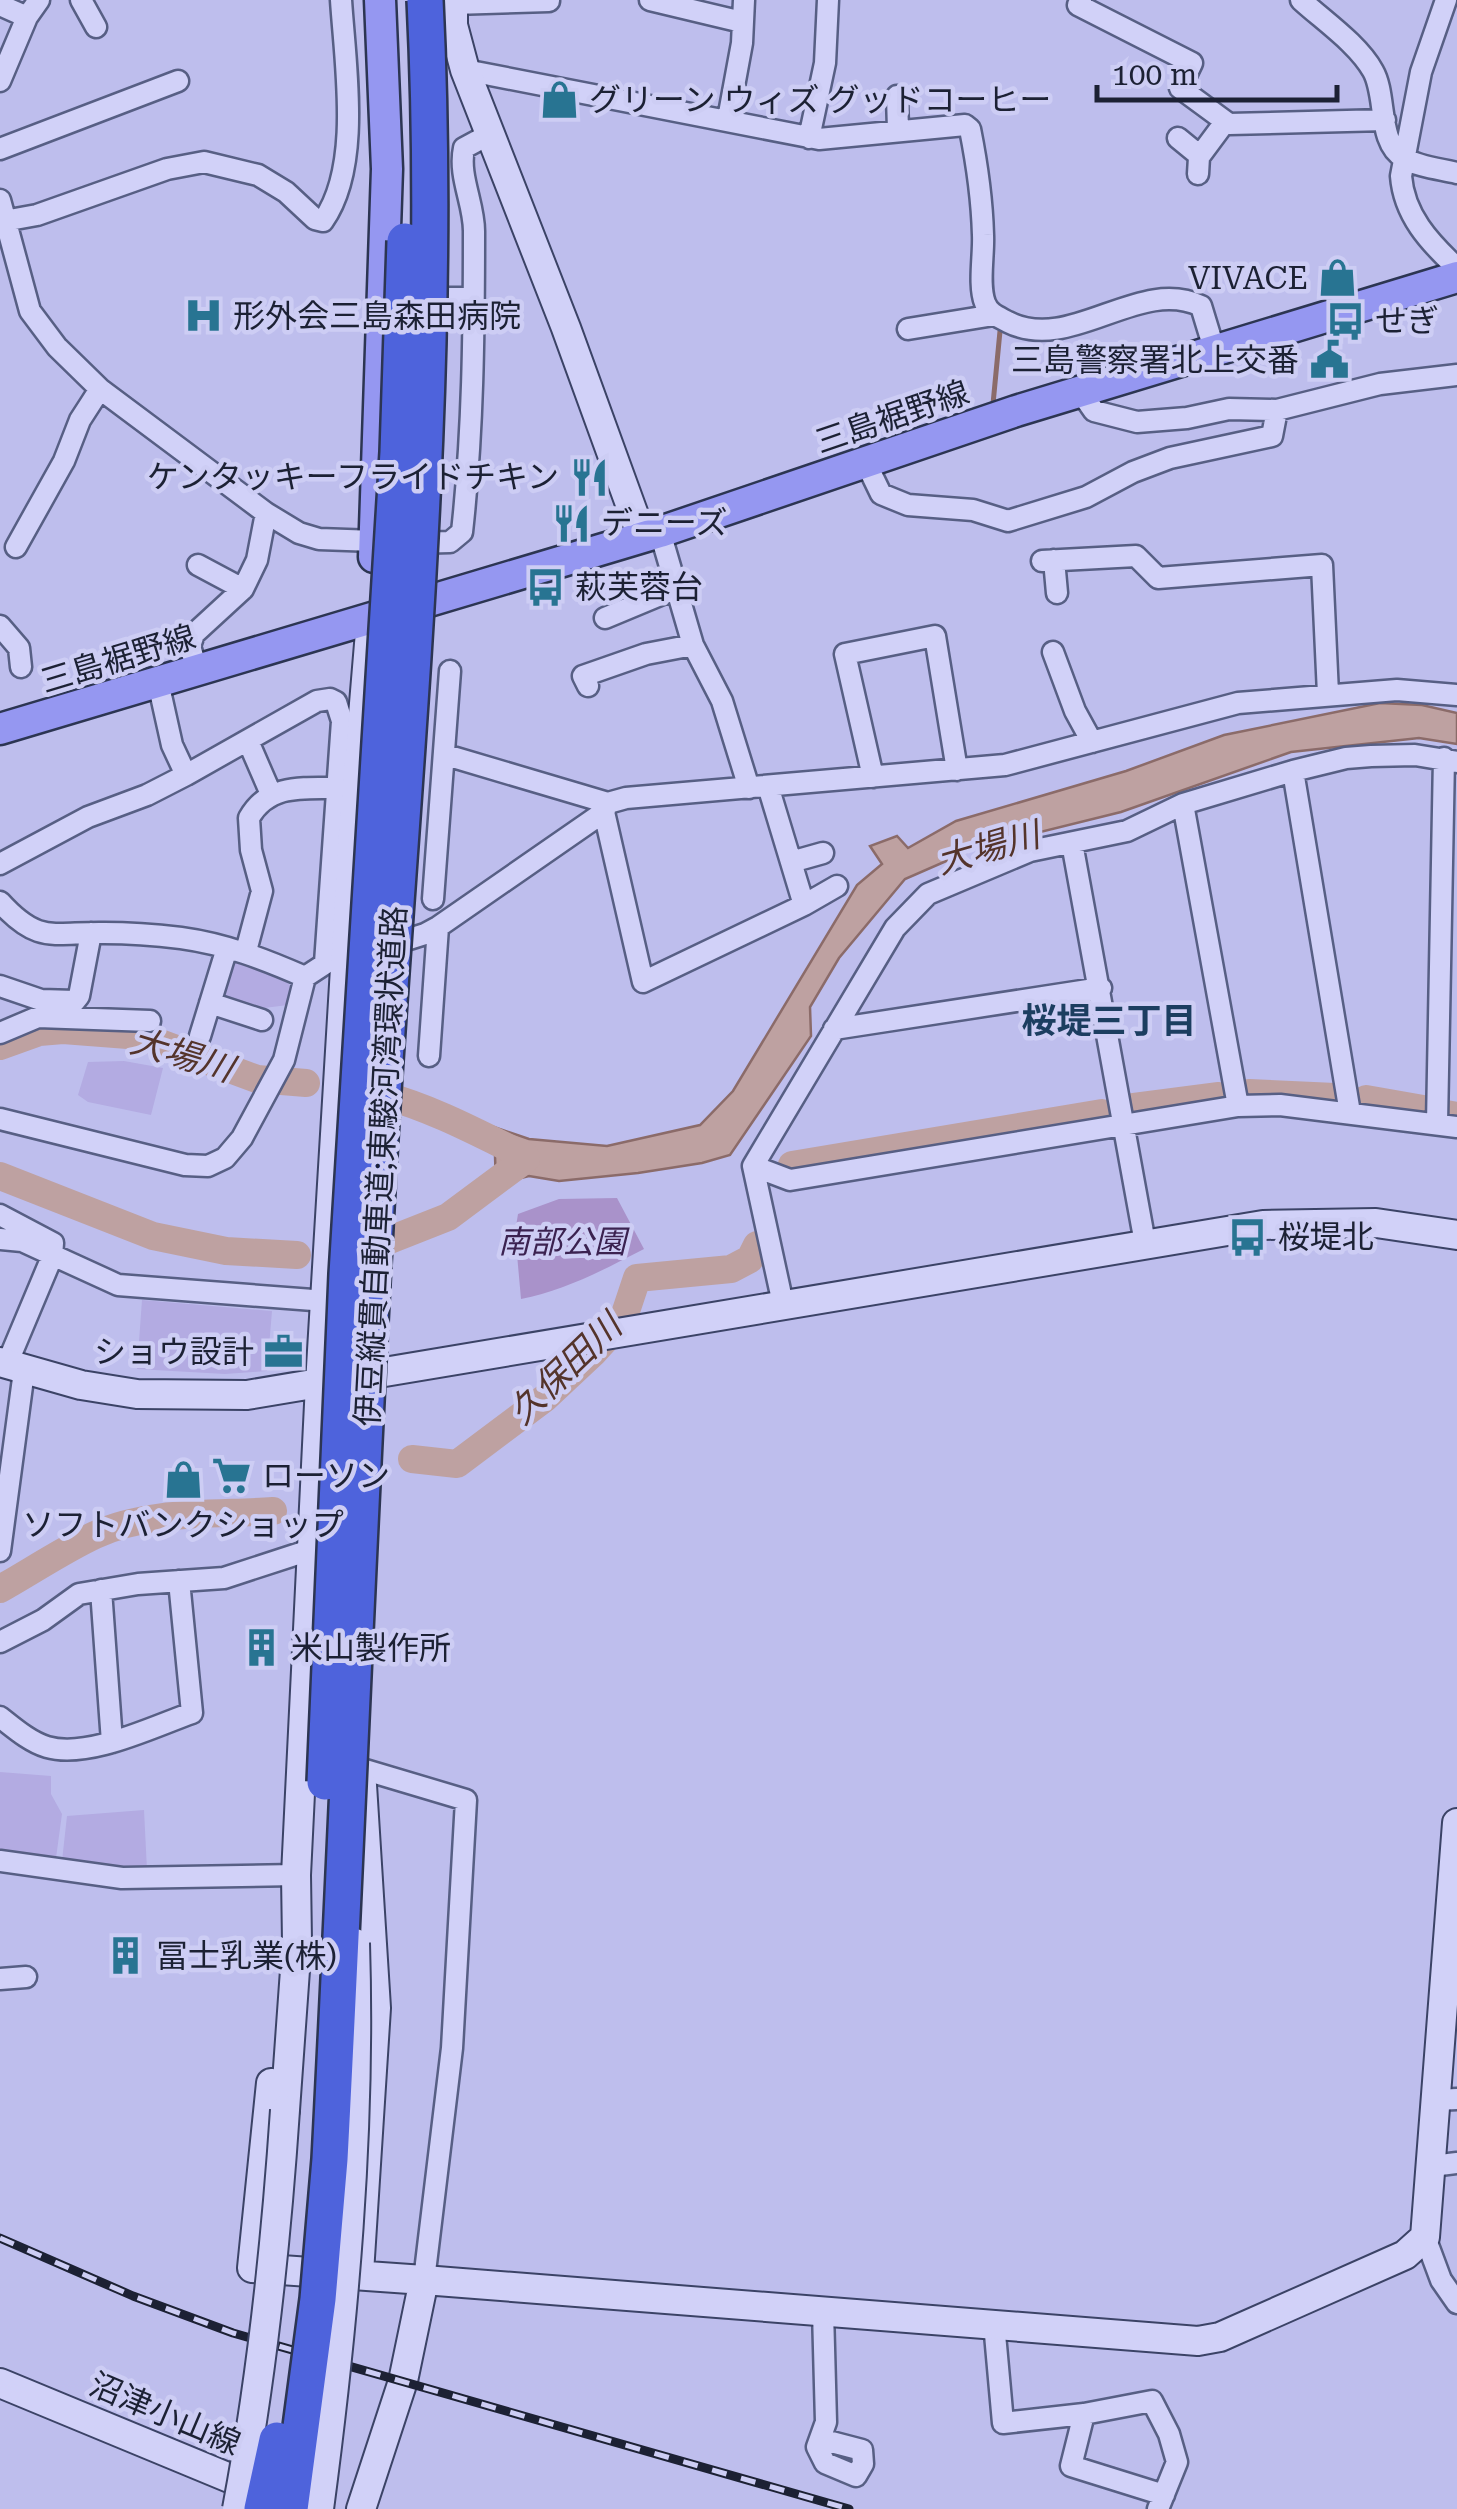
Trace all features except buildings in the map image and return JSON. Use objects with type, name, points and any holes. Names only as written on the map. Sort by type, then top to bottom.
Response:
[{"type":"highway","name":"伊豆縦貫自動車道;東駿河湾環状道路","points":[[264,2509],[277,2440],[300,2250],[316,1996],[347,1274],[398,452],[405,262],[402,0]]},
{"type":"highway","name":"伊豆縦貫自動車道;東駿河湾環状道路","points":[[290,2509],[318,2299],[330,2158],[380,1142],[420,531],[440,1]]},
{"type":"highway","points":[[303,2509],[325,2297],[330,2158]]},
{"type":"main road","points":[[370,620],[386,169],[380,0]]},
{"type":"main road","points":[[408,608],[432,298],[440,1]]},
{"type":"main road","name":"三島裾野線","points":[[0,729],[651,534],[1080,392],[1457,277]]},
{"type":"street","points":[[80,0],[96,27]]},
{"type":"street","points":[[341,0],[346,84],[344,173],[324,221],[314,219],[286,192],[258,175],[204,162],[167,169],[37,215],[2,211],[30,311],[57,347],[100,389],[266,513],[299,533],[318,539],[375,541]]},
{"type":"street","points":[[650,0],[742,22]]},
{"type":"street","points":[[728,119],[742,44],[744,0]]},
{"type":"street","points":[[809,138],[825,63],[828,0]]},
{"type":"street","points":[[1081,0],[1078,5],[1192,63],[1180,88],[1225,122],[1249,125],[1386,120]]},
{"type":"street","points":[[1301,0],[1369,64],[1380,86],[1392,143],[1404,158],[1457,173]]},
{"type":"street","points":[[1446,0],[1421,72],[1404,158],[1402,192],[1409,210],[1434,246],[1457,268]]},
{"type":"street","points":[[440,1],[550,1]]},
{"type":"street","points":[[440,1],[454,25],[465,70],[566,328],[677,588],[694,645],[791,862],[804,905]]},
{"type":"street","points":[[0,4],[33,8],[0,81]]},
{"type":"street","points":[[465,70],[809,138],[836,140],[965,125],[970,129],[981,199],[984,300],[994,314],[1016,326],[1044,329],[1147,303],[1188,301],[1201,306],[1215,352]]},
{"type":"street","points":[[0,149],[178,82]]},
{"type":"street","points":[[898,96],[898,130]]},
{"type":"street","points":[[1178,138],[1199,165],[1225,122]]},
{"type":"street","points":[[414,543],[450,542],[462,532],[468,472],[474,224],[461,162],[464,148],[490,134]]},
{"type":"street","points":[[432,298],[473,298]]},
{"type":"street","points":[[908,329],[994,314]]},
{"type":"street","points":[[1080,392],[1094,411],[1138,422],[1229,409],[1277,410],[1380,384],[1457,375]]},
{"type":"street","points":[[16,546],[100,389]]},
{"type":"street","points":[[866,463],[881,494],[908,505],[974,510],[1008,522],[1086,497],[1170,458],[1272,436],[1277,410]]},
{"type":"street","points":[[198,670],[190,646],[194,634],[243,589],[257,560],[266,513]]},
{"type":"street","points":[[1058,593],[1048,561],[1136,556],[1158,578],[1322,565],[1328,694]]},
{"type":"street","points":[[198,566],[243,589]]},
{"type":"street","points":[[605,618],[677,588]]},
{"type":"street","points":[[320,2509],[354,2165],[358,2037],[345,1638],[376,1046],[408,608]]},
{"type":"street","points":[[237,2509],[276,2242],[286,2110],[326,1302],[335,960],[340,882],[370,620]]},
{"type":"street","points":[[0,626],[19,648],[21,668]]},
{"type":"street","points":[[873,776],[845,654],[935,636],[956,770]]},
{"type":"street","points":[[588,686],[583,676],[646,654],[694,645]]},
{"type":"street","points":[[1054,652],[1075,711],[1092,742]]},
{"type":"street","points":[[433,898],[450,671]]},
{"type":"street","points":[[158,682],[172,745],[186,775]]},
{"type":"street","points":[[0,1120],[185,1165],[208,1166],[226,1158],[284,1060],[305,976],[335,960],[426,934],[626,798],[1005,765],[1238,703],[1397,690],[1457,694]]},
{"type":"street","points":[[0,864],[88,817],[147,795],[186,775],[318,700],[330,699],[336,702],[342,721],[337,788],[340,882]]},
{"type":"street","points":[[399,714],[445,732]]},
{"type":"street","points":[[248,742],[271,794]]},
{"type":"street","points":[[446,755],[606,808]]},
{"type":"street","points":[[753,1166],[790,1180],[1238,1106],[1280,1105],[1447,1125],[1450,760],[1415,755],[1358,757],[1293,772],[1183,804],[1127,831],[1030,850],[928,894],[894,928],[753,1166],[783,1304]]},
{"type":"street","points":[[1293,772],[1350,1113]]},
{"type":"street","points":[[200,1036],[210,1003],[262,891],[251,850],[249,818],[271,794],[337,788]]},
{"type":"street","points":[[1183,804],[1238,1106]]},
{"type":"street","points":[[606,808],[644,982],[837,886]]},
{"type":"street","points":[[391,820],[438,824]]},
{"type":"street","points":[[1072,843],[1145,1243]]},
{"type":"street","points":[[791,862],[823,853]]},
{"type":"street","points":[[0,902],[23,926],[39,932],[61,936],[90,933],[182,938],[237,950],[305,976]]},
{"type":"street","points":[[430,1056],[438,927]]},
{"type":"street","points":[[0,986],[40,1000],[75,1001],[90,933]]},
{"type":"street","points":[[834,1029],[1101,988]]},
{"type":"street","points":[[210,1003],[262,1020]]},
{"type":"street","points":[[0,1034],[38,1017],[150,1021]]},
{"type":"street","points":[[0,1215],[53,1242],[52,1256],[10,1365],[0,1551]]},
{"type":"street","points":[[10,1365],[81,1385],[137,1394],[247,1395],[1263,1224],[1376,1223],[1457,1235]]},
{"type":"street","points":[[0,1239],[22,1242],[118,1286],[326,1302]]},
{"type":"street","points":[[0,1642],[43,1620],[79,1594],[224,1578],[313,1550]]},
{"type":"street","points":[[0,1717],[44,1747],[69,1750],[112,1742],[192,1713],[179,1581]]},
{"type":"street","points":[[101,1590],[112,1742]]},
{"type":"street","points":[[345,1710],[362,1769],[376,2008],[360,2274]]},
{"type":"street","points":[[361,2509],[404,2381],[424,2280],[452,2048],[466,1800],[362,1769]]},
{"type":"street","points":[[296,1875],[278,1987],[252,2268],[1198,2341],[1220,2337],[1405,2255],[1425,2237],[1444,2164],[1457,1823]]},
{"type":"street","points":[[0,1861],[122,1878],[296,1875]]},
{"type":"street","points":[[0,1979],[26,1978]]},
{"type":"street","points":[[1425,2237],[1441,2280],[1457,2303]]},
{"type":"street","points":[[820,2440],[826,2422],[823,2311]]},
{"type":"street","points":[[994,2323],[1003,2423],[1152,2401],[1170,2434],[1177,2462],[1162,2502],[1071,2466],[1084,2414]]},
{"type":"street","name":"沼津小山線","points":[[0,2383],[303,2509]]},
{"type":"shaded area","points":[[1380,703],[1422,705],[1457,713],[1457,744],[1419,738],[1291,752],[1121,812],[976,848],[905,879],[839,958],[810,1007],[811,1036],[730,1155],[638,1173],[559,1181],[529,1176],[496,1184],[494,1127],[529,1139],[607,1146],[700,1125],[733,1091],[857,885],[882,864],[870,846],[897,836],[908,848],[956,821],[1126,771],[1224,735]]},
{"type":"shaded area","points":[[234,955],[279,973],[293,989],[288,1005],[256,1009],[221,997]]},
{"type":"shaded area","points":[[124,1061],[163,1068],[151,1115],[88,1102],[78,1095],[88,1062]]},
{"type":"shaded area","points":[[142,1300],[272,1311],[267,1371],[225,1374],[137,1369]]},
{"type":"shaded area","points":[[0,1772],[51,1776],[51,1794],[62,1814],[56,1858],[0,1853]]},
{"type":"shaded area","points":[[144,1810],[147,1870],[62,1861],[67,1816]]},
{"type":"green space","name":"南部公園","points":[[617,1198],[644,1249],[569,1285],[521,1299],[515,1232],[518,1214],[559,1199]]},
{"type":"waterway","points":[[993,404],[1000,331]]},
{"type":"waterway","name":"大場川","points":[[0,1046],[39,1032],[63,1030],[141,1036],[257,1079],[306,1083]]},
{"type":"waterway","name":"久保田川","points":[[1249,1093],[1335,1097]]},
{"type":"waterway","name":"大場川","points":[[383,1095],[438,1114],[525,1156]]},
{"type":"waterway","name":"久保田川","points":[[1134,1107],[1219,1096]]},
{"type":"waterway","name":"久保田川","points":[[1366,1099],[1423,1109]]},
{"type":"waterway","name":"久保田川","points":[[792,1165],[1102,1113]]},
{"type":"waterway","name":"久保田川","points":[[1446,1114],[1457,1116]]},
{"type":"waterway","name":"大場川","points":[[377,1245],[448,1217],[526,1159]]},
{"type":"waterway","name":"大場川","points":[[0,1176],[153,1236],[226,1251],[297,1255]]},
{"type":"waterway","name":"久保田川","points":[[412,1459],[457,1464],[545,1398],[623,1320],[637,1278],[731,1269],[750,1259],[757,1245]]},
{"type":"waterway","name":"久保田川","points":[[0,1589],[71,1547],[116,1527],[183,1515],[273,1511]]},
{"type":"railway","points":[[0,2238],[133,2296],[233,2333],[849,2509]]},
{"type":"place","name":"グリーン ウィズ グッドコーヒー","points":[[559,100]]},
{"type":"place","name":"VIVACE","points":[[1338,278]]},
{"type":"place","name":"形外会三島森田病院","points":[[203,316]]},
{"type":"place","name":"せぎ","points":[[1345,321]]},
{"type":"place","name":"三島警察署北上交番","points":[[1329,360]]},
{"type":"place","name":"ケンタッキーフライドチキン","points":[[589,477]]},
{"type":"place","name":"デニーズ","points":[[571,523]]},
{"type":"place","name":"萩芙蓉台","points":[[545,587]]},
{"type":"place","name":"桜堤北","points":[[1248,1237]]},
{"type":"place","name":"ショウ設計","points":[[284,1352]]},
{"type":"place","name":"ローソン","points":[[232,1476]]},
{"type":"place","name":"ソフトバンクショップ","points":[[183,1480]]},
{"type":"place","name":"米山製作所","points":[[261,1648]]},
{"type":"place","name":"冨士乳業(株)","points":[[126,1956]]},
{"type":"district","name":"桜堤三丁目","points":[[1109,1021]]}]
